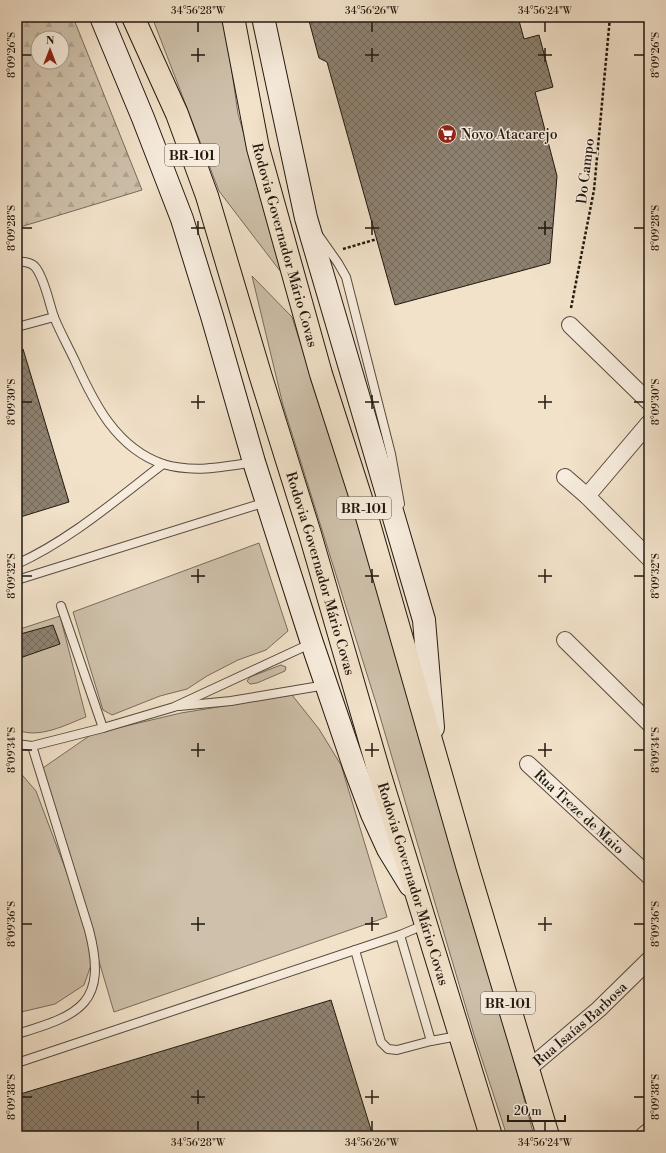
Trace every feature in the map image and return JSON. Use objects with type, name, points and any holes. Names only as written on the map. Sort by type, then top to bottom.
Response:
[{"type":"highway","name":"Rodovia Governador Mário Covas","points":[[133,17],[177,114],[207,196],[310,534],[379,772],[491,1136]]},
{"type":"highway","name":"Rodovia Governador Mário Covas","points":[[233,17],[258,148],[321,374],[366,517],[435,756],[548,1136]]},
{"type":"main road","points":[[101,17],[143,118],[182,219],[212,316],[254,462],[312,643],[372,814],[388,849],[420,902]]},
{"type":"main road","points":[[263,17],[306,218],[424,620],[435,756]]},
{"type":"street","points":[[570,326],[649,400]]},
{"type":"street","points":[[587,496],[649,424]]},
{"type":"street","points":[[565,476],[649,558]]},
{"type":"street","points":[[565,640],[649,723]]},
{"type":"street","name":"Rua Treze de Maio","points":[[528,764],[649,876]]},
{"type":"street","name":"Rua Isaías Barbosa","points":[[528,1069],[599,1009],[649,960]]},
{"type":"street","points":[[643,1136],[649,1130]]},
{"type":"lane","points":[[306,218],[331,252],[346,277],[390,454],[424,620]]},
{"type":"lane","points":[[17,261],[27,262],[36,267],[54,317],[102,416],[118,436],[128,445],[149,458],[163,464],[195,469],[217,468],[254,462]]},
{"type":"lane","points":[[17,327],[54,317]]},
{"type":"lane","points":[[17,564],[64,537],[91,519],[163,464]]},
{"type":"lane","points":[[17,580],[267,502]]},
{"type":"lane","points":[[61,606],[102,728]]},
{"type":"lane","points":[[17,744],[32,746],[174,707],[312,643]]},
{"type":"lane","points":[[174,707],[231,701],[328,685]]},
{"type":"lane","points":[[17,1034],[60,1019],[80,1008],[92,990],[95,973],[94,950],[89,930],[32,746]]},
{"type":"lane","points":[[17,1063],[400,935],[427,924]]},
{"type":"lane","points":[[400,935],[431,1041]]},
{"type":"lane","points":[[355,950],[382,1042],[388,1049],[397,1050],[431,1041],[460,1036]]},
{"type":"path","name":"Do Campo","points":[[570,326],[568,320],[594,190],[610,17]]},
{"type":"path","points":[[331,252],[377,239]]},
{"type":"green space","points":[[17,17],[73,17],[142,190],[17,228]]},
{"type":"green space","points":[[152,17],[224,17],[238,114],[287,280],[219,191]]},
{"type":"green space","points":[[252,276],[292,317],[364,543],[461,863],[534,1136],[507,1136],[474,1035],[376,703],[283,405]]},
{"type":"green space","points":[[259,543],[288,631],[266,650],[238,660],[207,676],[187,689],[160,696],[112,715],[103,710],[73,612]]},
{"type":"green space","points":[[60,616],[86,717],[61,727],[43,732],[35,733],[17,730],[17,630]]},
{"type":"green space","points":[[281,665],[286,667],[285,671],[257,683],[250,684],[247,681],[250,677]]},
{"type":"green space","points":[[292,695],[319,729],[341,765],[387,917],[114,1012],[96,951],[84,985],[55,1004],[17,1013],[17,769],[36,791],[92,940],[40,770],[92,734],[181,713]]},
{"type":"building","name":"Novo Atacarejo","points":[[308,17],[518,17],[524,39],[539,35],[553,87],[535,92],[557,176],[550,263],[395,305],[327,62],[319,58]]},
{"type":"building","points":[[23,349],[69,502],[17,518],[17,351]]},
{"type":"building","points":[[53,625],[60,644],[17,659],[17,635]]},
{"type":"building","points":[[331,1000],[372,1133],[361,1136],[17,1136],[17,1095]]},
{"type":"place","name":"Novo Atacarejo","points":[[447,134]]}]
